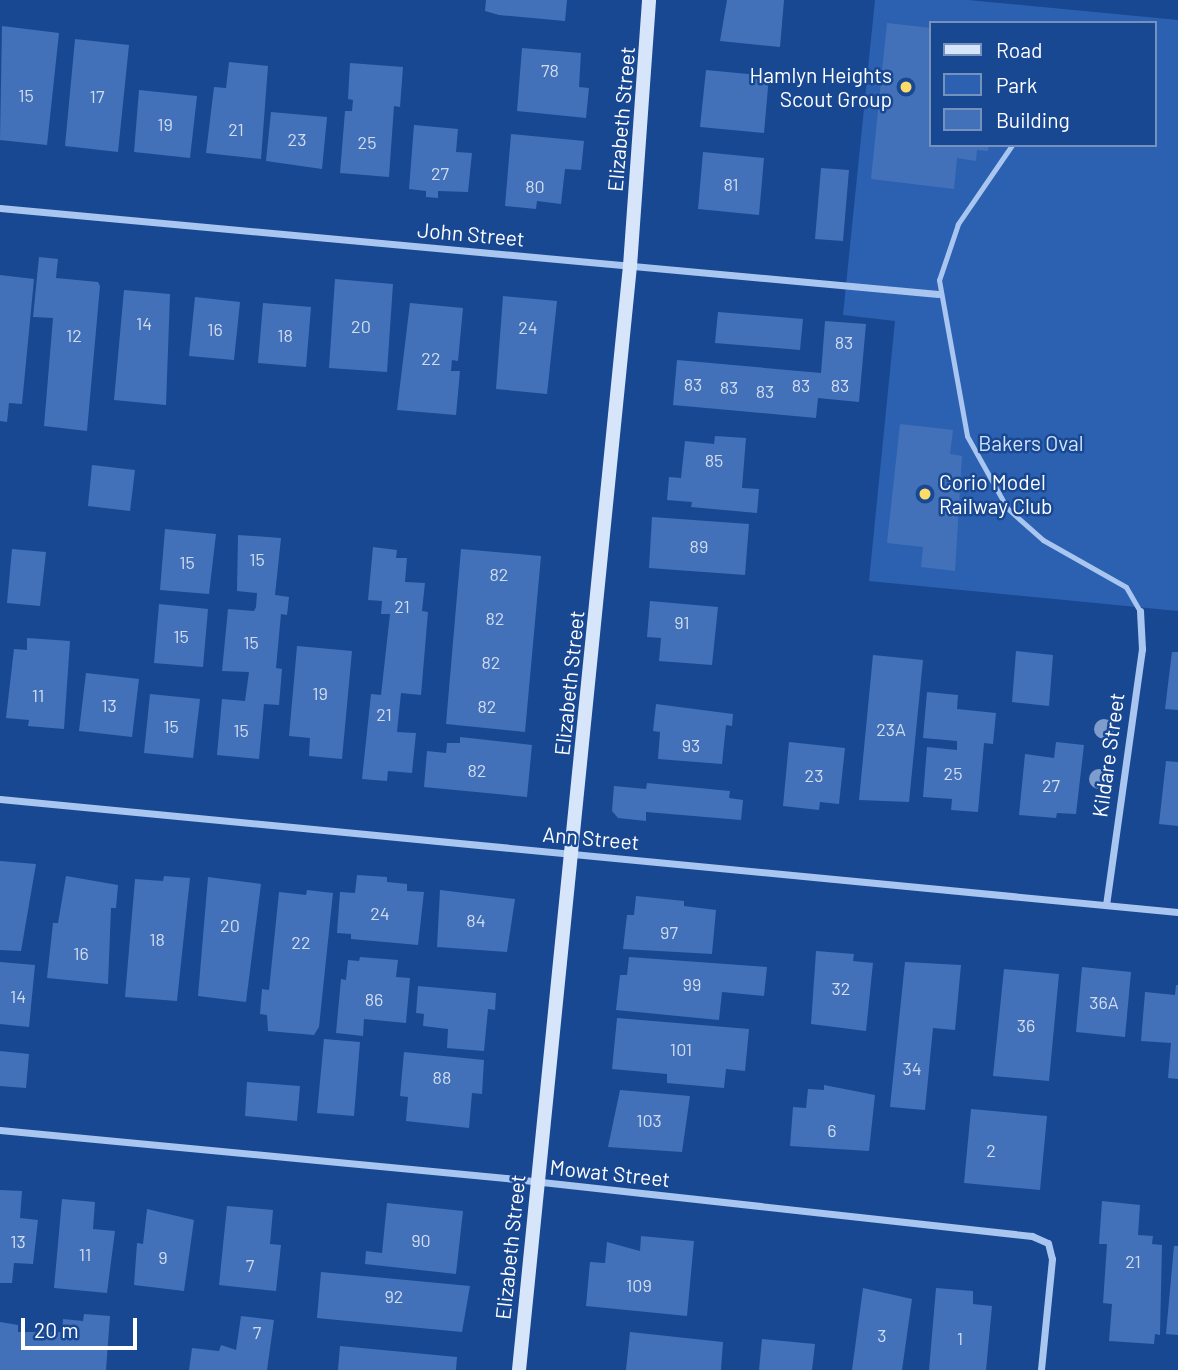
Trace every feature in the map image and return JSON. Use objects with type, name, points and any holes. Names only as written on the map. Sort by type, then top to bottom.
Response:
[{"type":"street","name":"Elizabeth Street","points":[[519,1370],[573,854],[630,266],[649,0]]},
{"type":"street","name":"John Street","points":[[0,208],[938,294]]},
{"type":"street","name":"Kildare Street","points":[[1106,905],[1142,649],[1140,611]]},
{"type":"street","name":"Ann Street","points":[[0,799],[1178,912]]},
{"type":"street","name":"Mowat Street","points":[[0,1130],[538,1183],[1032,1236],[1048,1243],[1052,1259],[1041,1370]]},
{"type":"lane","points":[[1011,147],[951,237],[938,294],[967,436],[995,492],[1043,540],[1126,587],[1140,611]]},
{"type":"green space","name":"Bakers Oval","points":[[875,0],[968,0],[1178,20],[1178,611],[869,581],[895,321],[843,315]]},
{"type":"building","points":[[486,0],[567,0],[565,21],[499,15],[485,11]]},
{"type":"building","points":[[727,0],[784,0],[780,47],[720,41]]},
{"type":"building","name":"Hamlyn Heights Scout Group","points":[[887,23],[930,28],[930,147],[989,147],[988,151],[977,150],[976,161],[957,158],[954,189],[871,179]]},
{"type":"building","points":[[2,26],[59,33],[47,145],[0,140]]},
{"type":"building","points":[[75,39],[129,45],[118,152],[65,146]]},
{"type":"building","points":[[522,48],[581,53],[579,87],[589,88],[586,118],[517,111]]},
{"type":"building","points":[[229,62],[268,66],[261,159],[206,153],[214,87],[226,88]]},
{"type":"building","points":[[350,63],[403,67],[400,107],[394,106],[389,177],[340,173],[345,111],[352,111],[353,100],[348,99]]},
{"type":"building","points":[[706,70],[769,76],[764,133],[700,127]]},
{"type":"building","points":[[139,90],[197,96],[190,158],[134,152]]},
{"type":"building","points":[[271,112],[327,117],[322,169],[266,161]]},
{"type":"building","points":[[414,125],[458,129],[456,152],[472,153],[468,192],[438,191],[438,198],[426,197],[426,191],[409,189]]},
{"type":"building","points":[[511,134],[584,141],[581,170],[565,169],[561,204],[537,201],[536,209],[505,206]]},
{"type":"building","points":[[703,152],[764,158],[759,215],[698,209]]},
{"type":"building","points":[[821,168],[849,170],[843,241],[815,239]]},
{"type":"building","points":[[39,257],[58,259],[56,278],[98,282],[100,286],[87,431],[44,426],[53,318],[33,317]]},
{"type":"building","points":[[0,275],[34,279],[22,404],[9,403],[7,422],[0,421]]},
{"type":"building","points":[[335,279],[393,284],[387,372],[329,368]]},
{"type":"building","points":[[124,290],[170,294],[166,405],[114,400]]},
{"type":"building","points":[[503,296],[557,301],[547,394],[496,389]]},
{"type":"building","points":[[195,297],[240,302],[234,360],[189,356]]},
{"type":"building","points":[[263,303],[311,307],[306,367],[258,363]]},
{"type":"building","points":[[410,303],[463,308],[458,361],[452,360],[451,371],[460,371],[456,415],[397,410]]},
{"type":"building","points":[[718,312],[803,319],[800,350],[715,343]]},
{"type":"building","points":[[825,321],[866,324],[859,402],[818,398],[816,418],[673,405],[677,360],[821,373]]},
{"type":"building","name":"Corio Model Railway Club","points":[[900,424],[953,430],[950,454],[962,456],[955,571],[921,567],[923,547],[887,543]]},
{"type":"building","points":[[715,436],[746,438],[742,488],[759,489],[757,513],[691,507],[692,502],[667,500],[669,477],[681,478],[685,441],[714,444]]},
{"type":"building","points":[[92,465],[135,470],[130,511],[88,506]]},
{"type":"building","points":[[652,517],[749,524],[745,575],[649,568]]},
{"type":"building","points":[[165,529],[216,534],[209,594],[160,590]]},
{"type":"building","points":[[238,535],[281,538],[275,595],[289,597],[287,615],[281,614],[276,668],[282,669],[279,705],[264,704],[259,759],[217,755],[222,699],[245,701],[249,672],[222,671],[228,609],[254,611],[256,607],[257,593],[237,591]]},
{"type":"building","points":[[373,547],[397,550],[396,558],[407,558],[405,582],[425,583],[422,611],[428,612],[421,695],[401,693],[397,732],[416,733],[412,773],[388,771],[387,781],[362,779],[371,694],[381,695],[390,614],[381,614],[382,601],[368,600]]},
{"type":"building","points":[[12,549],[46,552],[40,606],[7,603]]},
{"type":"building","points":[[461,549],[541,556],[525,732],[446,724]]},
{"type":"building","points":[[650,601],[718,607],[712,665],[659,661],[661,638],[647,637]]},
{"type":"building","points":[[159,604],[208,609],[203,667],[154,663]]},
{"type":"building","points":[[27,638],[70,641],[64,729],[28,726],[29,720],[6,718],[14,649],[27,650]]},
{"type":"building","points":[[297,646],[352,651],[342,759],[309,756],[310,738],[289,736]]},
{"type":"building","points":[[1016,651],[1053,655],[1049,706],[1012,702]]},
{"type":"building","points":[[1172,652],[1178,652],[1178,710],[1165,709]]},
{"type":"building","points":[[873,655],[923,660],[909,802],[859,800]]},
{"type":"building","points":[[86,673],[139,679],[132,737],[79,731]]},
{"type":"building","points":[[927,692],[958,695],[957,709],[996,713],[993,744],[984,743],[978,812],[951,810],[952,799],[923,797],[927,747],[957,750],[957,741],[923,738]]},
{"type":"building","points":[[150,694],[200,699],[193,758],[144,753]]},
{"type":"building","points":[[656,704],[733,714],[732,726],[726,725],[722,764],[658,759],[660,732],[653,731]]},
{"type":"building","points":[[460,737],[532,745],[527,797],[424,787],[427,751],[446,753],[447,743],[460,743]]},
{"type":"building","points":[[789,742],[845,748],[839,804],[820,802],[819,810],[783,806]]},
{"type":"building","points":[[1056,742],[1084,745],[1076,814],[1057,813],[1056,818],[1019,815],[1025,754],[1054,758]]},
{"type":"building","points":[[1166,761],[1178,762],[1178,826],[1159,824]]},
{"type":"building","points":[[647,783],[730,791],[729,798],[743,800],[741,820],[646,812],[646,821],[618,818],[612,811],[614,786],[646,789]]},
{"type":"building","points":[[0,861],[36,864],[21,951],[0,950]]},
{"type":"building","points":[[357,875],[387,877],[387,882],[407,884],[407,891],[424,892],[418,945],[351,939],[351,934],[337,933],[340,892],[355,893]]},
{"type":"building","points":[[66,876],[118,885],[116,908],[111,908],[108,984],[47,978],[53,923],[58,923]]},
{"type":"building","points":[[164,876],[190,878],[177,1001],[125,997],[135,879],[163,881]]},
{"type":"building","points":[[208,877],[261,884],[246,1002],[198,996]]},
{"type":"building","points":[[307,890],[333,893],[319,1027],[314,1035],[268,1031],[267,1015],[260,1014],[262,989],[269,990],[279,892],[306,895]]},
{"type":"building","points":[[440,890],[515,899],[507,952],[437,947]]},
{"type":"building","points":[[636,896],[684,901],[684,906],[716,910],[712,954],[623,949],[627,915],[634,915]]},
{"type":"building","points":[[816,951],[854,954],[853,961],[873,963],[866,1031],[811,1024]]},
{"type":"building","points":[[360,957],[398,960],[396,977],[410,978],[406,1023],[364,1019],[363,1036],[336,1033],[341,979],[346,980],[348,960],[359,961]]},
{"type":"building","points":[[629,957],[767,967],[764,996],[722,992],[719,1020],[616,1010],[620,975],[627,975]]},
{"type":"building","points":[[0,962],[35,965],[29,1027],[0,1024]]},
{"type":"building","points":[[905,962],[961,965],[955,1030],[933,1028],[925,1110],[890,1107]]},
{"type":"building","points":[[1082,967],[1131,972],[1125,1037],[1076,1032]]},
{"type":"building","points":[[1004,969],[1059,974],[1049,1081],[993,1076]]},
{"type":"building","points":[[1176,985],[1178,1079],[1168,1078],[1171,1043],[1141,1041],[1145,992],[1175,995]]},
{"type":"building","points":[[418,986],[496,993],[495,1010],[488,1009],[484,1051],[447,1048],[448,1029],[423,1026],[424,1014],[416,1013]]},
{"type":"building","points":[[617,1018],[749,1029],[745,1071],[726,1069],[724,1088],[667,1083],[667,1074],[612,1069]]},
{"type":"building","points":[[324,1039],[360,1042],[354,1116],[317,1113]]},
{"type":"building","points":[[0,1051],[29,1054],[26,1088],[0,1086]]},
{"type":"building","points":[[404,1052],[484,1060],[482,1094],[472,1093],[469,1128],[406,1121],[408,1097],[400,1096]]},
{"type":"building","points":[[247,1082],[300,1086],[297,1121],[245,1116]]},
{"type":"building","points":[[824,1085],[875,1095],[869,1151],[790,1146],[793,1107],[806,1108],[808,1089],[824,1090]]},
{"type":"building","points":[[620,1090],[690,1096],[682,1152],[608,1147]]},
{"type":"building","points":[[971,1109],[1047,1116],[1040,1190],[964,1183]]},
{"type":"building","points":[[0,1190],[22,1191],[20,1218],[38,1220],[33,1264],[14,1263],[12,1283],[0,1283]]},
{"type":"building","points":[[62,1199],[95,1202],[93,1229],[115,1231],[107,1293],[54,1288]]},
{"type":"building","points":[[1102,1201],[1140,1205],[1138,1235],[1153,1236],[1152,1244],[1162,1245],[1160,1335],[1155,1334],[1154,1344],[1109,1341],[1112,1304],[1103,1303],[1107,1244],[1099,1244]]},
{"type":"building","points":[[387,1203],[463,1211],[456,1274],[365,1264],[366,1251],[382,1253]]},
{"type":"building","points":[[227,1206],[273,1210],[270,1244],[281,1245],[276,1291],[219,1285]]},
{"type":"building","points":[[147,1209],[194,1220],[184,1291],[134,1285],[137,1243],[143,1244]]},
{"type":"building","points":[[641,1236],[694,1241],[687,1316],[586,1306],[590,1262],[605,1263],[607,1242],[640,1251]]},
{"type":"building","points":[[1174,1246],[1178,1246],[1178,1335],[1166,1334]]},
{"type":"building","points":[[321,1272],[470,1286],[462,1332],[317,1318]]},
{"type":"building","points":[[863,1288],[912,1299],[902,1370],[852,1370]]},
{"type":"building","points":[[936,1288],[973,1291],[973,1304],[992,1306],[986,1370],[929,1370]]},
{"type":"building","points":[[84,1314],[110,1316],[106,1370],[0,1370],[0,1322],[18,1325],[18,1332],[62,1332],[63,1319],[83,1321]]},
{"type":"building","points":[[241,1316],[274,1320],[267,1370],[189,1370],[192,1348],[219,1351],[221,1345],[236,1350]]},
{"type":"building","points":[[630,1332],[723,1342],[721,1370],[626,1370]]},
{"type":"building","points":[[762,1339],[815,1344],[812,1370],[759,1370]]},
{"type":"building","points":[[340,1346],[457,1357],[456,1370],[338,1370]]},
{"type":"place","name":"Hamlyn Heights Scout Group","points":[[906,87]]},
{"type":"place","name":"Corio Model Railway Club","points":[[925,494]]}]
